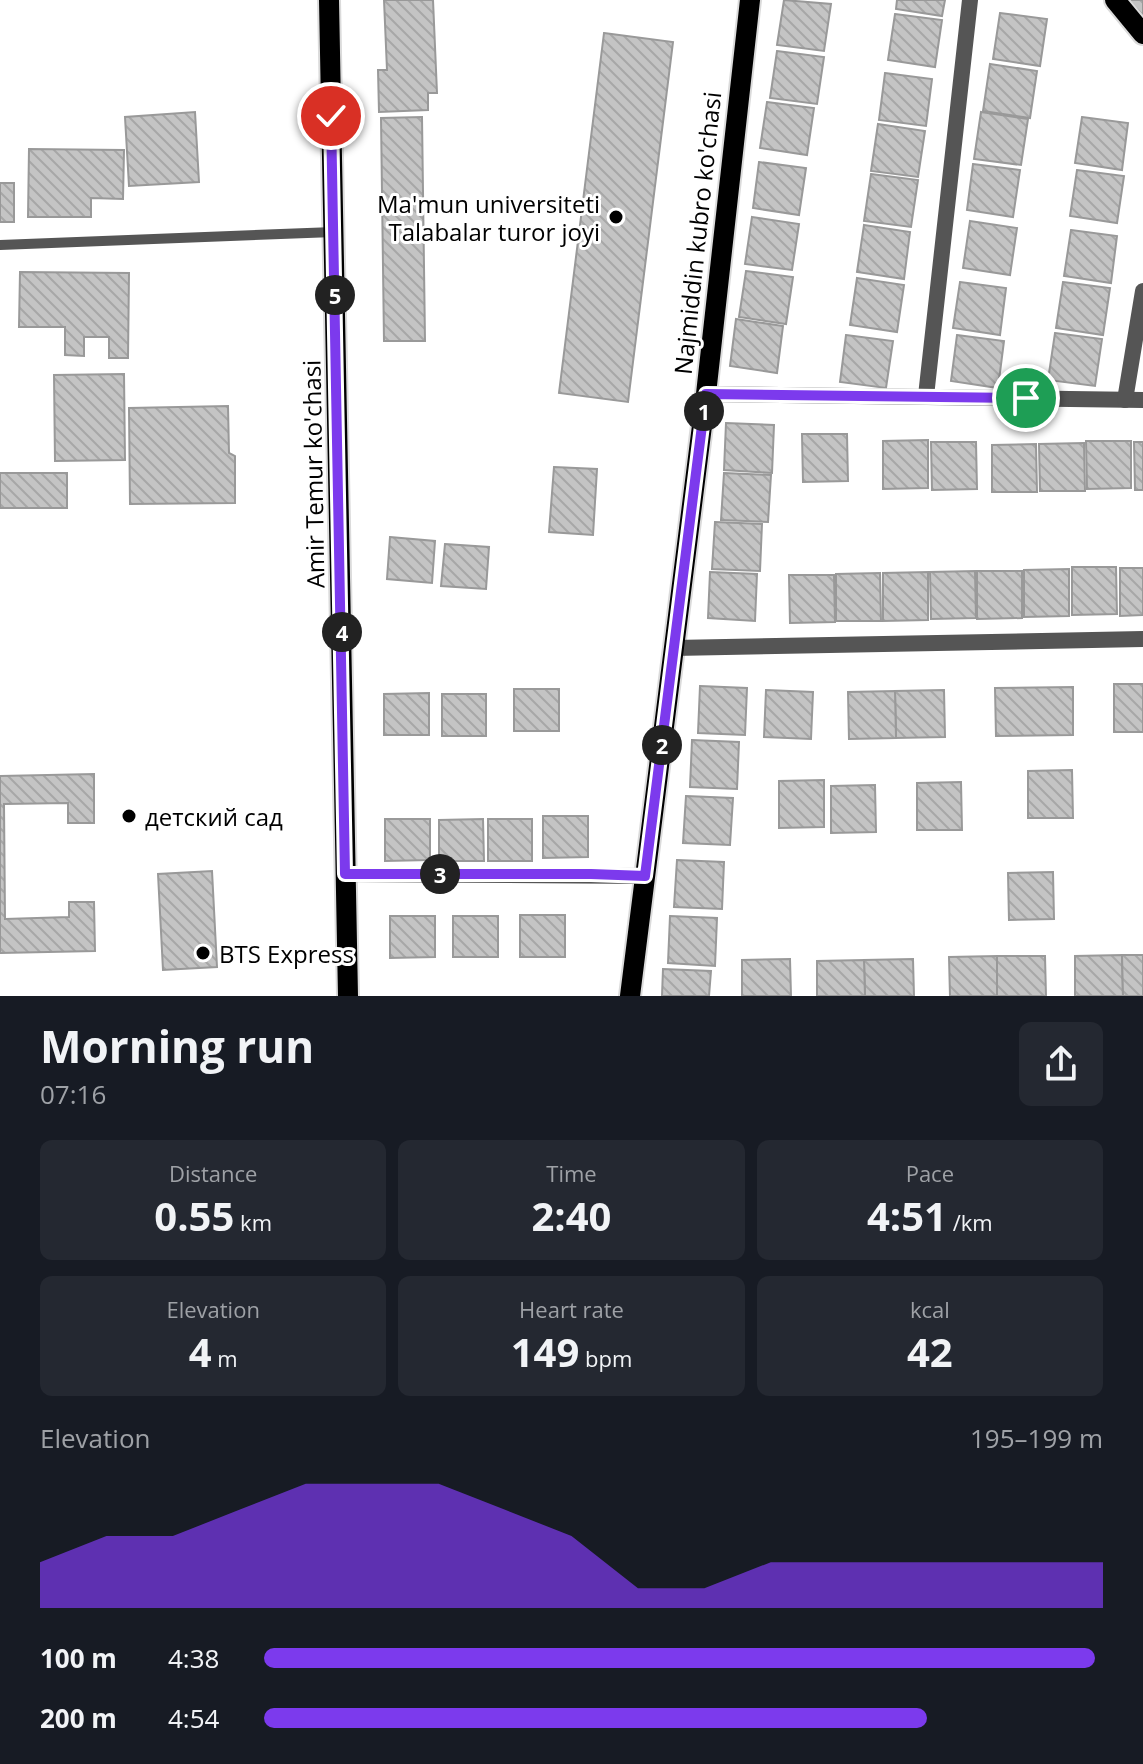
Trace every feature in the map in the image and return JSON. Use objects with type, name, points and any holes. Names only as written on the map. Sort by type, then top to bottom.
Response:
[{"type":"main road","name":"Amir Temur ko'chasi","points":[[329,0],[348,996]]},
{"type":"main road","name":"Najmiddin kubro ko'chasi","points":[[630,996],[706,394],[750,0]]},
{"type":"main road","points":[[1115,0],[1143,34]]},
{"type":"street","points":[[926,396],[970,0]]},
{"type":"street","points":[[1125,400],[1143,291]]},
{"type":"street","points":[[706,394],[1143,400]]},
{"type":"street","points":[[674,648],[1143,639]]},
{"type":"street","points":[[345,874],[645,876]]},
{"type":"lane","points":[[0,245],[334,232]]},
{"type":"building","points":[[384,0],[433,0],[437,93],[428,93],[428,110],[379,112],[378,70],[387,70]]},
{"type":"building","points":[[784,0],[831,4],[824,51],[777,45]]},
{"type":"building","points":[[897,0],[945,0],[942,16],[896,9]]},
{"type":"building","points":[[1129,0],[1143,0],[1143,18]]},
{"type":"building","points":[[1000,13],[1047,19],[1040,66],[993,59]]},
{"type":"building","points":[[895,14],[942,20],[935,67],[888,60]]},
{"type":"building","name":"Ma'mun universiteti Talabalar turor joyi","points":[[604,33],[673,42],[628,402],[559,393]]},
{"type":"building","points":[[777,51],[824,57],[817,104],[770,98]]},
{"type":"building","points":[[990,64],[1037,71],[1030,118],[983,111]]},
{"type":"building","points":[[885,73],[932,79],[926,126],[879,120]]},
{"type":"building","points":[[767,102],[814,108],[807,155],[760,148]]},
{"type":"building","points":[[195,112],[199,182],[129,186],[125,117]]},
{"type":"building","points":[[981,112],[1028,119],[1021,165],[974,159]]},
{"type":"building","points":[[422,117],[425,341],[384,341],[381,118]]},
{"type":"building","points":[[1082,117],[1128,123],[1122,170],[1075,163]]},
{"type":"building","points":[[878,124],[925,131],[918,177],[871,171]]},
{"type":"building","points":[[29,149],[124,150],[123,199],[91,198],[91,217],[28,217]]},
{"type":"building","points":[[759,162],[806,168],[799,215],[753,208]]},
{"type":"building","points":[[973,164],[1020,170],[1013,217],[967,210]]},
{"type":"building","points":[[1077,170],[1124,176],[1117,223],[1070,216]]},
{"type":"building","points":[[871,174],[918,180],[911,227],[864,221]]},
{"type":"building","points":[[0,183],[14,183],[14,222],[0,222]]},
{"type":"building","points":[[752,217],[799,224],[792,270],[745,264]]},
{"type":"building","points":[[970,221],[1017,228],[1010,275],[963,268]]},
{"type":"building","points":[[864,225],[910,232],[904,279],[857,272]]},
{"type":"building","points":[[1071,230],[1117,236],[1111,283],[1064,276]]},
{"type":"building","points":[[746,271],[793,277],[786,324],[739,317]]},
{"type":"building","points":[[20,272],[129,273],[128,358],[109,358],[109,337],[84,337],[84,356],[65,355],[65,327],[19,327]]},
{"type":"building","points":[[857,278],[904,285],[897,332],[850,325]]},
{"type":"building","points":[[960,282],[1006,288],[1000,335],[953,328]]},
{"type":"building","points":[[1063,282],[1110,288],[1103,335],[1056,328]]},
{"type":"building","points":[[736,319],[783,326],[777,373],[730,366]]},
{"type":"building","points":[[1055,333],[1102,339],[1095,386],[1048,380]]},
{"type":"building","points":[[846,335],[893,341],[886,388],[840,382]]},
{"type":"building","points":[[957,335],[1004,341],[998,388],[951,381]]},
{"type":"building","points":[[124,374],[125,460],[55,461],[54,375]]},
{"type":"building","points":[[228,406],[229,453],[235,456],[235,503],[130,504],[129,408]]},
{"type":"building","points":[[726,423],[774,425],[772,473],[724,470]]},
{"type":"building","points":[[802,434],[847,434],[848,481],[803,482]]},
{"type":"building","points":[[928,440],[928,488],[883,489],[883,441]]},
{"type":"building","points":[[1086,441],[1131,441],[1131,488],[1087,489]]},
{"type":"building","points":[[931,442],[976,442],[977,489],[932,490]]},
{"type":"building","points":[[1134,442],[1143,442],[1143,490],[1135,490]]},
{"type":"building","points":[[1084,443],[1085,491],[1040,491],[1039,444]]},
{"type":"building","points":[[1036,444],[1037,492],[992,492],[992,445]]},
{"type":"building","points":[[554,467],[597,469],[593,535],[549,532]]},
{"type":"building","points":[[0,473],[67,473],[67,508],[0,508]]},
{"type":"building","points":[[724,473],[771,475],[768,522],[721,520]]},
{"type":"building","points":[[715,522],[762,524],[760,571],[712,569]]},
{"type":"building","points":[[390,537],[435,541],[432,583],[387,579]]},
{"type":"building","points":[[445,544],[489,547],[486,589],[441,586]]},
{"type":"building","points":[[1072,567],[1116,567],[1117,614],[1072,615]]},
{"type":"building","points":[[1120,568],[1143,568],[1143,615],[1120,616]]},
{"type":"building","points":[[1069,569],[1069,616],[1024,617],[1024,570]]},
{"type":"building","points":[[975,571],[976,618],[931,619],[930,572]]},
{"type":"building","points":[[977,571],[1022,571],[1022,618],[977,619]]},
{"type":"building","points":[[710,572],[757,574],[755,621],[708,618]]},
{"type":"building","points":[[928,572],[928,620],[883,621],[883,573]]},
{"type":"building","points":[[880,573],[881,621],[836,621],[836,574]]},
{"type":"building","points":[[789,575],[834,575],[835,622],[790,623]]},
{"type":"building","points":[[1114,684],[1143,684],[1143,732],[1114,732]]},
{"type":"building","points":[[700,686],[747,688],[745,735],[698,733]]},
{"type":"building","points":[[1073,687],[1073,735],[996,736],[995,688]]},
{"type":"building","points":[[514,689],[559,689],[559,731],[514,731]]},
{"type":"building","points":[[766,690],[813,692],[811,739],[764,737]]},
{"type":"building","points":[[944,690],[945,737],[896,738],[895,691]]},
{"type":"building","points":[[895,691],[896,738],[849,739],[848,692]]},
{"type":"building","points":[[429,693],[429,735],[384,735],[384,694]]},
{"type":"building","points":[[442,694],[486,694],[486,736],[442,736]]},
{"type":"building","points":[[692,740],[739,742],[737,789],[690,787]]},
{"type":"building","points":[[1072,770],[1073,818],[1028,818],[1028,771]]},
{"type":"building","points":[[94,774],[94,823],[68,823],[68,803],[4,804],[5,919],[69,917],[69,902],[94,902],[95,951],[0,953],[0,776]]},
{"type":"building","points":[[824,780],[824,827],[779,828],[779,781]]},
{"type":"building","points":[[961,782],[962,830],[917,830],[917,783]]},
{"type":"building","points":[[875,785],[876,832],[831,833],[831,786]]},
{"type":"building","points":[[686,796],[733,798],[730,845],[683,843]]},
{"type":"building","points":[[543,816],[588,816],[588,857],[543,858]]},
{"type":"building","points":[[385,819],[430,819],[430,860],[385,861]]},
{"type":"building","points":[[483,819],[484,861],[439,861],[439,820]]},
{"type":"building","points":[[488,819],[532,819],[532,861],[488,861]]},
{"type":"building","points":[[677,860],[724,862],[722,909],[674,907]]},
{"type":"building","points":[[212,871],[217,967],[163,970],[158,874]]},
{"type":"building","points":[[1053,872],[1054,919],[1009,920],[1008,873]]},
{"type":"building","points":[[520,915],[565,915],[565,957],[520,957]]},
{"type":"building","points":[[390,916],[435,916],[435,957],[390,958]]},
{"type":"building","points":[[453,916],[498,916],[498,957],[453,957]]},
{"type":"building","points":[[670,916],[717,918],[715,966],[668,963]]},
{"type":"building","points":[[1122,955],[1123,996],[1075,996],[1075,956]]},
{"type":"building","points":[[1122,955],[1143,955],[1143,996],[1123,996]]},
{"type":"building","points":[[997,956],[997,996],[950,996],[949,957]]},
{"type":"building","points":[[997,956],[1045,956],[1046,996],[997,996]]},
{"type":"building","points":[[790,959],[791,996],[742,996],[742,960]]},
{"type":"building","points":[[913,959],[914,996],[865,996],[864,960]]},
{"type":"building","points":[[864,960],[865,996],[817,996],[817,961]]},
{"type":"building","points":[[663,969],[711,971],[709,996],[662,996]]},
{"type":"place","name":"Ma'mun universiteti Talabalar turor joyi","points":[[616,217]]},
{"type":"place","name":"детский сад","points":[[129,816]]},
{"type":"place","name":"BTS Express","points":[[203,953]]},
{"type":"route","points":[[331,116],[345,874],[645,876],[706,394],[1026,398]]}]
